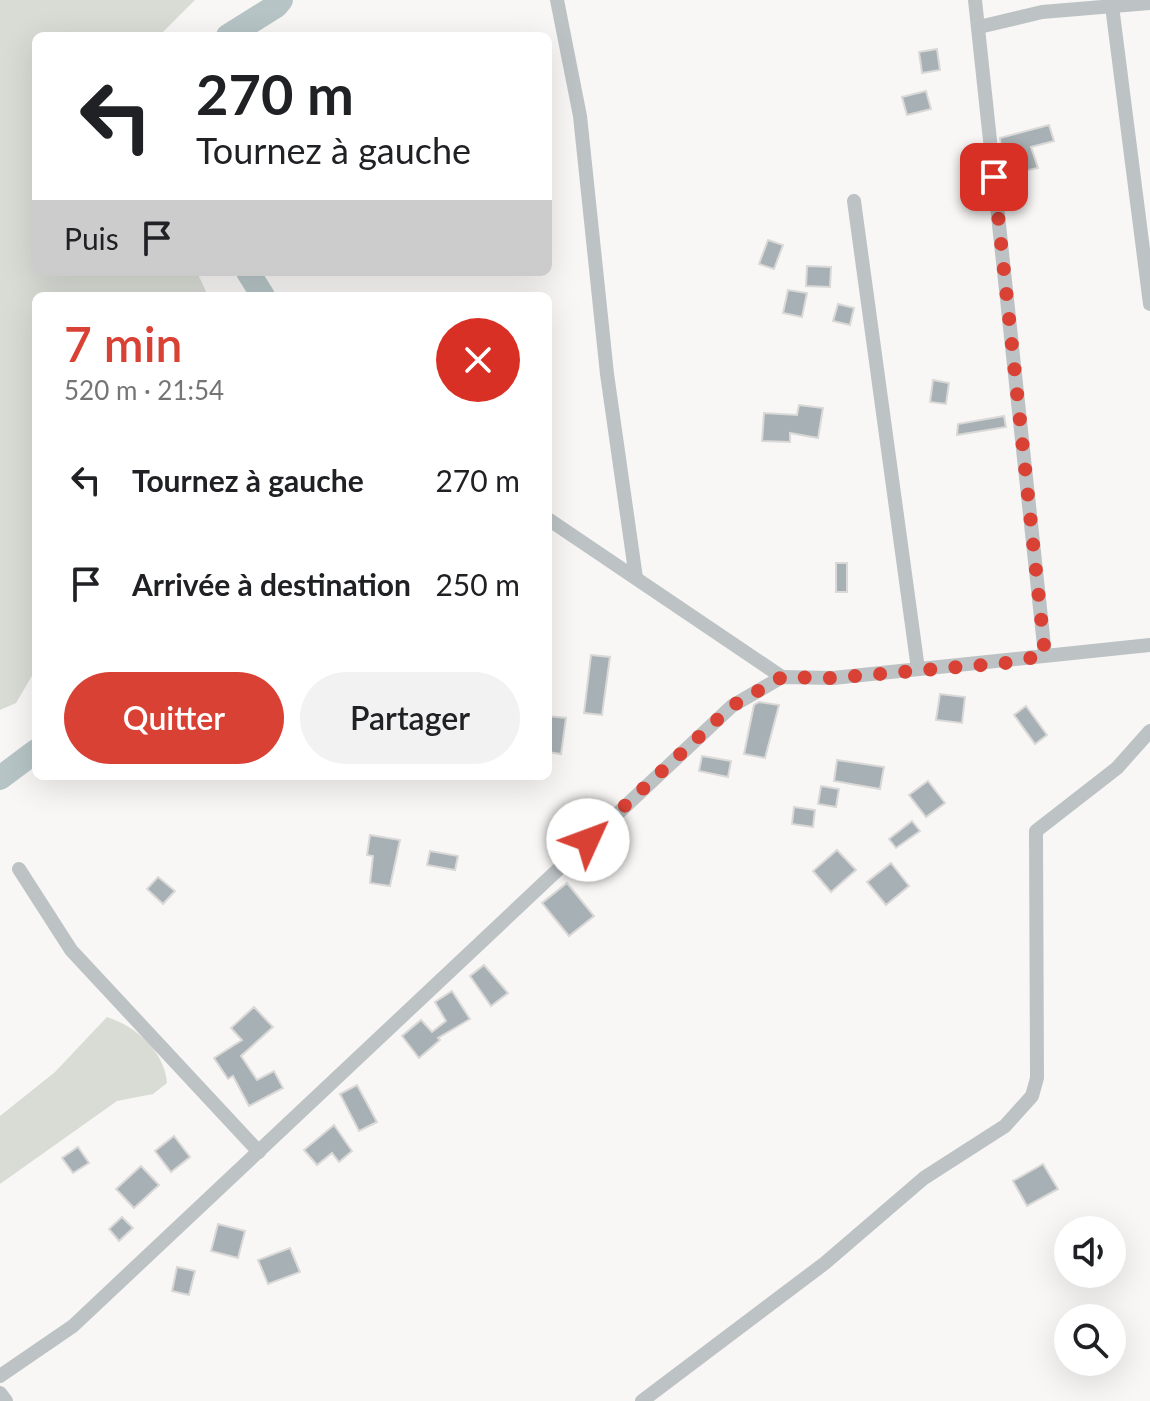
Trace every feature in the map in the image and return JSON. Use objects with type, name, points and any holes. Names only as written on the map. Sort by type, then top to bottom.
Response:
[{"type":"street","points":[[557,0],[580,116],[607,374],[636,578]]},
{"type":"street","points":[[975,0],[1045,655]]},
{"type":"street","points":[[979,27],[1042,12],[1150,3]]},
{"type":"street","points":[[1112,6],[1150,304]]},
{"type":"street","points":[[854,201],[918,669]]},
{"type":"street","points":[[552,522],[782,677]]},
{"type":"street","points":[[0,1376],[73,1326],[732,706],[782,677],[833,678],[1005,663],[1045,655],[1150,645]]},
{"type":"street","points":[[642,1401],[825,1263],[924,1178],[1005,1126],[1032,1096],[1037,1078],[1036,831],[1117,768],[1150,731]]},
{"type":"street","points":[[19,869],[71,950],[259,1152]]},
{"type":"street","points":[[0,1393],[6,1401]]},
{"type":"shaded area","points":[[0,0],[195,0],[163,32],[32,32],[32,276],[199,276],[206,292],[32,292],[32,676],[16,703],[0,710]]},
{"type":"shaded area","points":[[107,1017],[128,1027],[147,1042],[161,1061],[167,1083],[153,1094],[117,1101],[0,1184],[0,1116],[55,1072]]},
{"type":"building","points":[[937,49],[940,70],[922,73],[919,52]]},
{"type":"building","points":[[926,91],[931,109],[907,115],[902,97]]},
{"type":"building","points":[[1049,125],[1054,141],[1031,147],[1038,168],[1004,175],[1000,138]]},
{"type":"building","points":[[768,240],[783,245],[774,269],[759,264]]},
{"type":"building","points":[[807,266],[831,267],[830,287],[806,286]]},
{"type":"building","points":[[788,290],[807,293],[802,317],[783,313]]},
{"type":"building","points":[[838,304],[854,308],[850,325],[833,321]]},
{"type":"building","points":[[933,380],[949,383],[946,404],[930,402]]},
{"type":"building","points":[[799,405],[823,408],[818,438],[790,433],[790,442],[762,441],[764,413],[797,415]]},
{"type":"building","points":[[1004,416],[1006,427],[957,435],[958,424]]},
{"type":"building","points":[[836,563],[847,563],[847,592],[836,592]]},
{"type":"building","points":[[591,655],[610,657],[602,715],[584,713]]},
{"type":"building","points":[[940,694],[965,697],[962,723],[936,720]]},
{"type":"building","points":[[759,702],[779,705],[765,758],[744,754],[754,705]]},
{"type":"building","points":[[1026,706],[1047,735],[1035,744],[1014,715]]},
{"type":"building","points":[[552,716],[566,718],[561,754],[552,753]]},
{"type":"building","points":[[702,756],[731,761],[728,777],[699,771]]},
{"type":"building","points":[[837,760],[884,767],[880,789],[834,781]]},
{"type":"building","points":[[928,781],[945,803],[926,817],[909,795]]},
{"type":"building","points":[[821,786],[839,789],[836,807],[818,804]]},
{"type":"building","points":[[794,807],[815,810],[813,827],[792,824]]},
{"type":"building","points":[[912,821],[920,831],[896,848],[889,839]]},
{"type":"building","points":[[370,835],[400,840],[390,886],[370,883],[373,856],[367,855]]},
{"type":"building","points":[[837,850],[856,870],[831,892],[813,871]]},
{"type":"building","points":[[430,851],[458,856],[455,870],[427,865]]},
{"type":"building","points":[[891,863],[909,886],[886,905],[867,882]]},
{"type":"building","points":[[158,877],[175,891],[163,904],[147,889]]},
{"type":"building","points":[[567,883],[594,916],[569,936],[542,903]]},
{"type":"building","points":[[484,965],[508,993],[491,1006],[470,976]]},
{"type":"building","points":[[452,991],[470,1019],[438,1038],[440,1040],[419,1058],[402,1036],[421,1020],[432,1032],[446,1021],[435,1002]]},
{"type":"building","points":[[254,1007],[273,1027],[241,1056],[257,1080],[274,1071],[283,1088],[249,1106],[233,1076],[228,1079],[214,1058],[242,1040],[231,1028]]},
{"type":"building","points":[[357,1085],[377,1122],[359,1131],[340,1094]]},
{"type":"building","points":[[334,1125],[352,1151],[339,1162],[332,1153],[317,1165],[304,1150]]},
{"type":"building","points":[[174,1136],[190,1157],[171,1172],[155,1151]]},
{"type":"building","points":[[78,1147],[89,1163],[73,1173],[62,1158]]},
{"type":"building","points":[[1043,1164],[1058,1189],[1027,1206],[1013,1181]]},
{"type":"building","points":[[141,1166],[159,1185],[134,1208],[116,1189]]},
{"type":"building","points":[[122,1217],[133,1228],[119,1241],[109,1229]]},
{"type":"building","points":[[218,1224],[245,1231],[238,1258],[211,1251]]},
{"type":"building","points":[[290,1248],[300,1272],[268,1284],[258,1260]]},
{"type":"building","points":[[177,1267],[195,1271],[189,1295],[172,1291]]},
{"type":"waterway","points":[[234,32],[281,0]]},
{"type":"waterway","points":[[250,276],[260,292]]},
{"type":"waterway","points":[[0,778],[32,754]]},
{"type":"route","points":[[588,840],[732,706],[782,677],[833,678],[1005,663],[1045,655],[994,177]]}]
